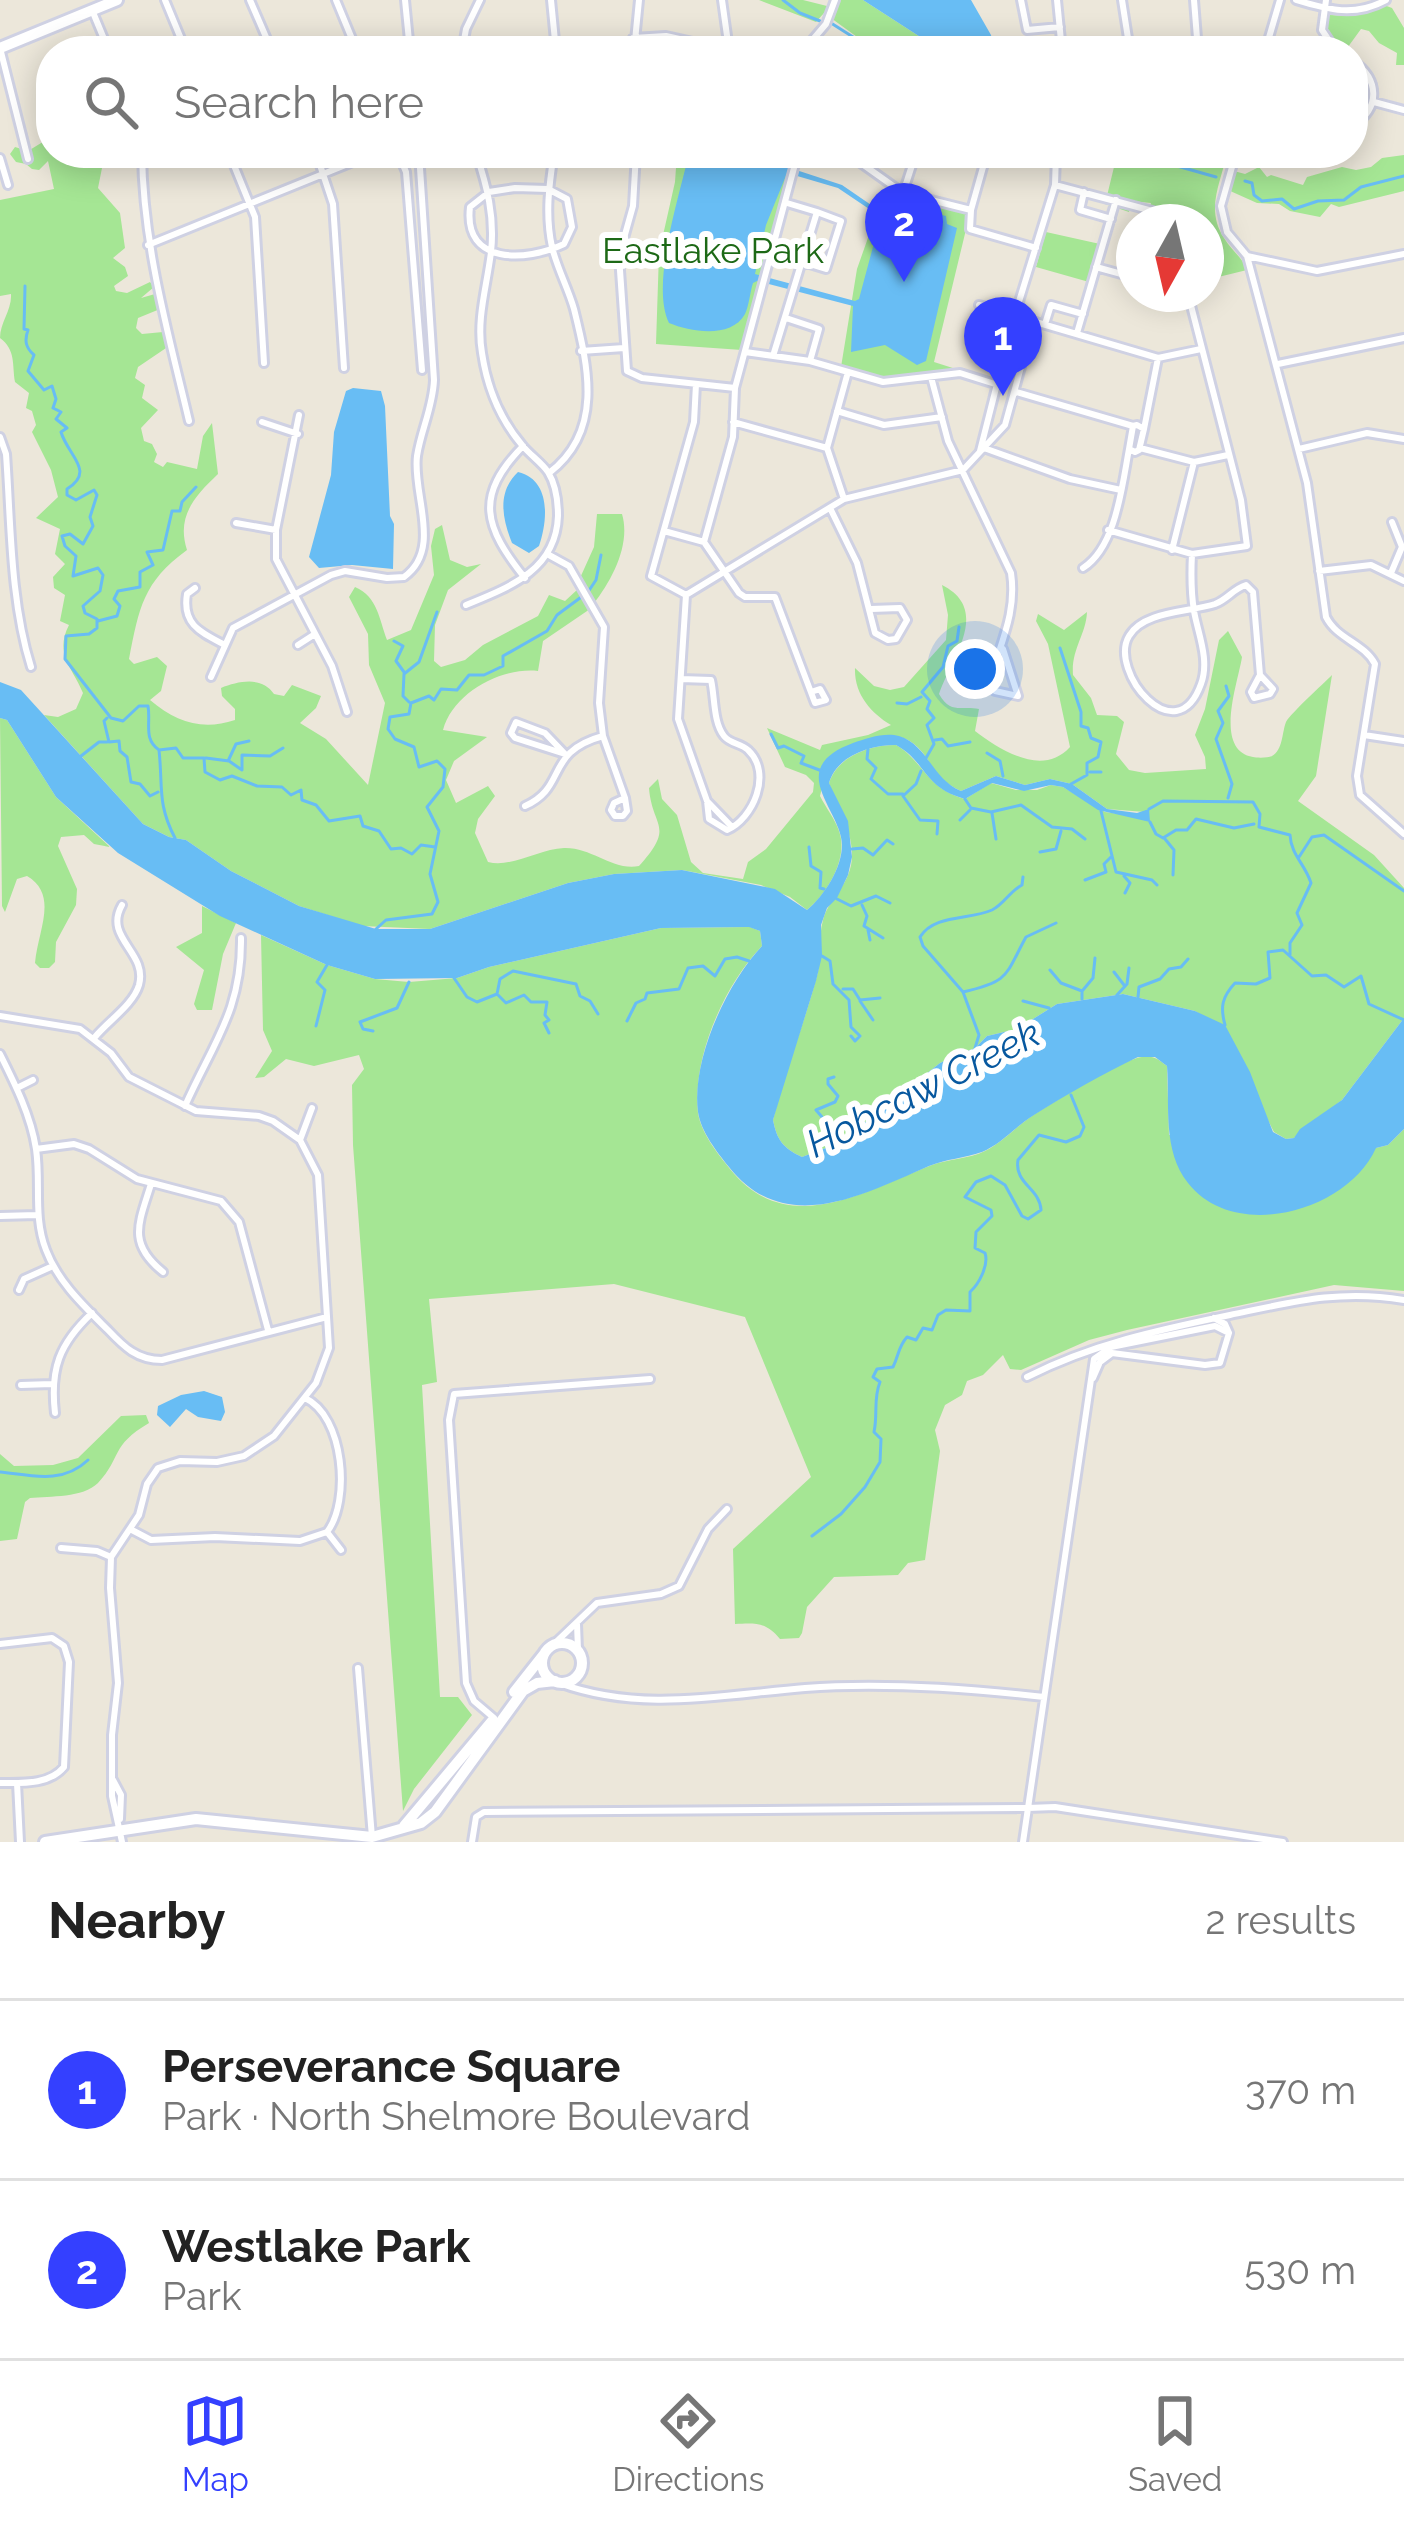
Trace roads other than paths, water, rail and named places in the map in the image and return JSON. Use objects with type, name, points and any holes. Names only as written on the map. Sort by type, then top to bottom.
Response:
[{"type":"main road","points":[[0,48],[117,0]]},
{"type":"main road","points":[[45,1842],[121,1835],[196,1819],[372,1837],[397,1832],[435,1812],[523,1691],[537,1683],[578,1675],[582,1662],[578,1650],[566,1643],[548,1650],[419,1814],[397,1832]]},
{"type":"main road","points":[[548,1650],[544,1672],[557,1682]]},
{"type":"street","points":[[165,0],[181,36]]},
{"type":"street","points":[[250,0],[266,36]]},
{"type":"street","points":[[336,0],[351,36]]},
{"type":"street","points":[[405,0],[409,36]]},
{"type":"street","points":[[465,36],[480,0]]},
{"type":"street","points":[[550,0],[554,36]]},
{"type":"street","points":[[633,36],[639,0]]},
{"type":"street","points":[[722,0],[728,36]]},
{"type":"street","points":[[816,36],[835,0]]},
{"type":"street","points":[[1022,0],[1027,30],[1060,27]]},
{"type":"street","points":[[1057,0],[1061,36]]},
{"type":"street","points":[[1122,0],[1128,36]]},
{"type":"street","points":[[1194,0],[1197,36]]},
{"type":"street","points":[[1269,36],[1280,0]]},
{"type":"street","points":[[1296,0],[1355,12],[1386,0]]},
{"type":"street","points":[[1325,4],[1326,36]]},
{"type":"street","points":[[92,10],[103,36]]},
{"type":"street","points":[[0,48],[28,159]]},
{"type":"street","points":[[1368,75],[1374,102]]},
{"type":"street","points":[[1374,102],[1404,110]]},
{"type":"street","points":[[1368,109],[1374,102]]},
{"type":"street","points":[[0,158],[8,185]]},
{"type":"street","points":[[142,168],[148,245],[189,422]]},
{"type":"street","points":[[235,168],[255,218],[264,363]]},
{"type":"street","points":[[322,168],[332,204],[344,368]]},
{"type":"street","points":[[148,245],[339,168]]},
{"type":"street","points":[[404,168],[422,370]]},
{"type":"street","points":[[211,676],[233,628],[338,573],[354,571],[395,579],[416,566],[421,555],[423,507],[417,452],[428,422],[434,380],[420,168]]},
{"type":"street","points":[[466,605],[525,578],[549,555],[557,530],[558,499],[549,473],[506,424],[489,386],[481,348],[481,312],[491,251],[489,193],[481,168]]},
{"type":"street","points":[[549,473],[569,458],[587,419],[574,308],[552,250],[551,168]]},
{"type":"street","points":[[635,168],[633,210],[619,252],[627,370],[642,378],[735,388]]},
{"type":"street","points":[[704,542],[733,437],[735,388],[795,168]]},
{"type":"street","points":[[872,168],[903,193],[971,210]]},
{"type":"street","points":[[903,193],[911,168]]},
{"type":"street","points":[[983,168],[970,229],[1036,248]]},
{"type":"street","points":[[982,450],[995,384],[1055,185],[1055,168]]},
{"type":"street","points":[[1232,168],[1222,206],[1227,232],[1247,256],[1277,364],[1299,449],[1328,622],[1372,656],[1375,664],[1358,776],[1360,795],[1404,834]]},
{"type":"street","points":[[1055,185],[1130,204]]},
{"type":"street","points":[[548,188],[572,207],[571,237],[552,250],[491,251],[471,236],[469,220],[476,200],[489,193],[548,188]]},
{"type":"street","points":[[1084,192],[1080,210],[1111,218]]},
{"type":"street","points":[[1077,333],[1116,200]]},
{"type":"street","points":[[787,203],[841,220],[826,269],[800,261]]},
{"type":"street","points":[[772,356],[818,212]]},
{"type":"street","points":[[1247,256],[1317,271],[1404,254]]},
{"type":"street","points":[[1096,267],[1116,273]]},
{"type":"street","points":[[979,304],[1158,358],[1201,349]]},
{"type":"street","points":[[1045,324],[1051,305],[1083,314]]},
{"type":"street","points":[[1108,530],[1192,554],[1247,546],[1241,500],[1192,312]]},
{"type":"street","points":[[686,595],[844,499],[963,470],[1005,425],[1021,368],[1015,317]]},
{"type":"street","points":[[786,318],[819,329],[810,361]]},
{"type":"street","points":[[1277,364],[1404,338]]},
{"type":"street","points":[[581,351],[624,348]]},
{"type":"street","points":[[745,352],[810,361],[884,382],[962,374],[995,384]]},
{"type":"street","points":[[1129,449],[1137,452],[1140,448],[1158,358]]},
{"type":"street","points":[[844,499],[827,448],[848,372]]},
{"type":"street","points":[[931,377],[963,470],[1011,573],[1014,592],[1003,649],[990,680],[995,691],[1018,696],[1003,649]]},
{"type":"street","points":[[686,595],[651,576],[694,422],[696,384]]},
{"type":"street","points":[[1014,392],[1144,429]]},
{"type":"street","points":[[837,411],[884,425],[942,417]]},
{"type":"street","points":[[299,415],[276,530],[276,559],[332,666],[347,712]]},
{"type":"street","points":[[418,417],[428,422]]},
{"type":"street","points":[[262,422],[298,434]]},
{"type":"street","points":[[732,422],[827,448]]},
{"type":"street","points":[[1083,568],[1100,556],[1121,490],[1133,426]]},
{"type":"street","points":[[1299,449],[1367,434],[1404,440]]},
{"type":"street","points":[[0,436],[31,667]]},
{"type":"street","points":[[523,446],[491,486],[489,513],[495,537],[525,578]]},
{"type":"street","points":[[1140,448],[1194,462],[1228,455]]},
{"type":"street","points":[[982,450],[1121,490]]},
{"type":"street","points":[[1172,550],[1194,462]]},
{"type":"street","points":[[830,508],[856,563],[875,633],[896,639],[908,620],[900,608],[871,608]]},
{"type":"street","points":[[1390,573],[1402,548],[1392,522]]},
{"type":"street","points":[[236,523],[276,530]]},
{"type":"street","points":[[664,531],[704,542],[745,597],[775,597],[811,692]]},
{"type":"street","points":[[1192,554],[1194,610],[1204,679],[1194,698],[1180,708],[1156,708],[1142,696],[1132,678],[1126,647],[1129,636],[1145,621],[1194,610],[1221,602],[1235,588],[1251,587],[1260,675]]},
{"type":"street","points":[[549,555],[569,566],[604,627],[599,703],[603,736],[625,798]]},
{"type":"street","points":[[1319,572],[1364,565],[1404,581]]},
{"type":"street","points":[[195,588],[187,594],[188,617],[197,630],[223,644]]},
{"type":"street","points":[[681,679],[711,680],[721,733],[754,757],[759,789],[749,813],[732,827],[707,801],[678,719],[686,595]]},
{"type":"street","points":[[298,645],[315,634]]},
{"type":"street","points":[[524,722],[545,733],[565,754],[515,738],[512,727],[524,722]]},
{"type":"street","points":[[1364,735],[1404,741]]},
{"type":"street","points":[[525,806],[548,790],[565,754],[603,736]]},
{"type":"street","points":[[95,1036],[138,986],[140,966],[116,931],[122,905]]},
{"type":"street","points":[[185,1106],[230,1018],[241,974],[241,938]]},
{"type":"street","points":[[0,1016],[59,1023],[95,1036],[129,1077],[185,1106],[210,1114],[259,1116],[300,1140],[318,1175],[326,1360],[305,1398],[274,1436],[244,1456],[218,1462],[180,1461],[158,1468],[146,1484],[139,1515],[111,1557],[118,1683],[113,1780],[121,1795],[121,1835]]},
{"type":"street","points":[[0,1054],[17,1088],[36,1149],[38,1215],[53,1266],[124,1347],[154,1361],[327,1317]]},
{"type":"street","points":[[17,1088],[33,1080]]},
{"type":"street","points":[[300,1140],[312,1108]]},
{"type":"street","points":[[36,1149],[74,1144],[151,1184],[205,1194],[231,1209],[239,1222],[268,1331]]},
{"type":"street","points":[[151,1184],[138,1237],[148,1260],[164,1272]]},
{"type":"street","points":[[0,1216],[38,1215]]},
{"type":"street","points":[[19,1290],[23,1279],[53,1266]]},
{"type":"street","points":[[1027,1378],[1125,1336],[1330,1295],[1404,1300]]},
{"type":"street","points":[[1091,1381],[1100,1362],[1112,1352],[1214,1365],[1223,1359],[1236,1319],[1246,1312]]},
{"type":"street","points":[[55,1413],[52,1384],[60,1350],[92,1313]]},
{"type":"street","points":[[1214,1318],[1225,1324],[1228,1337]]},
{"type":"street","points":[[1023,1842],[1094,1359],[1103,1349],[1215,1326],[1228,1337]]},
{"type":"street","points":[[494,1718],[474,1701],[466,1683],[448,1420],[454,1394],[650,1379]]},
{"type":"street","points":[[21,1384],[52,1384]]},
{"type":"street","points":[[130,1529],[151,1540],[300,1541],[327,1532],[340,1507],[335,1439],[326,1415],[305,1398]]},
{"type":"street","points":[[548,1650],[597,1604],[661,1594],[680,1586],[708,1529],[727,1509]]},
{"type":"street","points":[[327,1532],[341,1550]]},
{"type":"street","points":[[61,1548],[111,1557]]},
{"type":"street","points":[[578,1621],[578,1650]]},
{"type":"street","points":[[0,1644],[52,1638],[64,1646],[68,1657],[64,1767],[53,1778],[0,1783]]},
{"type":"street","points":[[358,1668],[372,1837]]},
{"type":"street","points":[[557,1682],[643,1701],[807,1688],[925,1687],[1045,1698]]},
{"type":"street","points":[[17,1783],[20,1842]]},
{"type":"street","points":[[472,1842],[476,1817],[484,1812],[1055,1807],[1283,1842]]},
{"type":"water","points":[[863,0],[971,0],[991,36],[919,36]]},
{"type":"water","points":[[685,168],[790,168],[842,185],[877,209],[893,203],[946,216],[947,224],[957,228],[926,361],[917,365],[885,345],[851,352],[853,306],[757,281],[745,314],[730,327],[699,331],[669,323],[663,286]],"holes":[[[787,173],[838,188],[881,217],[855,301],[755,274],[766,225]]]},
{"type":"water","points":[[346,391],[381,391],[385,406],[393,569],[319,568],[309,557],[331,475],[334,432]]},
{"type":"water","points":[[518,472],[536,483],[544,502],[539,546],[529,553],[512,543],[504,515],[504,497]]},
{"type":"water","name":"Hobcaw Creek","points":[[0,682],[21,690],[143,824],[186,840],[231,871],[299,906],[376,929],[430,929],[568,883],[614,874],[682,870],[775,889],[807,910],[831,881],[842,845],[821,791],[822,765],[832,753],[876,736],[909,740],[943,779],[961,791],[996,776],[1025,785],[1050,779],[1072,784],[1107,809],[1137,813],[1149,809],[1150,822],[1098,810],[1063,787],[1051,785],[1024,791],[992,783],[965,799],[940,788],[896,745],[865,750],[839,766],[829,783],[848,821],[852,857],[848,875],[821,925],[822,956],[816,981],[773,1120],[786,1147],[802,1157],[839,1143],[940,1063],[975,1048],[987,1036],[1017,1029],[1057,1004],[1123,994],[1195,1011],[1225,1025],[1273,1132],[1286,1139],[1294,1138],[1342,1100],[1404,1018],[1404,1129],[1388,1145],[1376,1148],[1362,1170],[1341,1188],[1317,1203],[1261,1215],[1233,1212],[1208,1201],[1180,1170],[1169,1127],[1167,1066],[1155,1057],[1138,1057],[1027,1119],[982,1152],[826,1204],[775,1201],[751,1188],[729,1167],[706,1134],[698,1112],[706,1046],[736,980],[762,946],[760,931],[749,927],[661,928],[457,978],[375,979],[327,965],[220,916],[118,853],[56,797],[7,720],[0,718]]},
{"type":"water","points":[[204,1391],[222,1397],[225,1412],[221,1421],[198,1417],[186,1409],[170,1427],[157,1415],[158,1406]]},
{"type":"waterway","points":[[783,0],[820,21]]},
{"type":"waterway","points":[[831,23],[851,36]]},
{"type":"waterway","points":[[1184,168],[1216,177]]},
{"type":"waterway","points":[[1245,181],[1252,183],[1254,195],[1262,201],[1282,199],[1294,209],[1318,201],[1344,200],[1361,187],[1404,176]]},
{"type":"waterway","points":[[25,286],[24,329],[34,355],[28,371],[44,390],[52,386],[53,408],[61,412],[56,419],[67,428],[61,432],[80,469],[67,495],[76,500],[94,490],[97,495],[90,517],[93,526],[83,544],[70,534],[62,536],[76,556],[73,576],[98,568],[103,575],[100,591],[83,606],[85,613],[97,619],[97,628],[89,634],[66,636],[65,659],[111,718],[123,721],[139,706],[148,706],[149,736],[159,750],[163,805],[175,838]]},
{"type":"waterway","points":[[98,621],[117,616],[120,606],[114,599],[118,591],[140,587],[140,572],[153,565],[147,552],[163,550],[172,511],[180,511],[196,487]]},
{"type":"waterway","points":[[376,929],[386,920],[432,914],[438,902],[430,874],[439,831],[427,807],[443,787],[445,769],[437,761],[419,767],[414,747],[395,739],[388,729],[390,717],[409,714],[411,703],[429,696],[434,700],[441,689],[457,690],[469,675],[484,675],[503,666],[503,656],[547,631],[557,615],[588,592],[601,555]]},
{"type":"waterway","points":[[409,702],[403,696],[404,674],[419,662],[437,612]]},
{"type":"waterway","points":[[926,758],[934,744],[927,725],[934,718],[922,692],[943,667],[959,627]]},
{"type":"waterway","points":[[394,641],[403,646],[396,661],[404,672]]},
{"type":"waterway","points":[[1060,648],[1081,712],[1081,726],[1101,742],[1098,757],[1087,763],[1087,775],[1071,784]]},
{"type":"waterway","points":[[1226,686],[1229,696],[1218,711],[1223,723],[1216,739],[1232,784],[1228,798]]},
{"type":"waterway","points":[[897,703],[921,697]]},
{"type":"waterway","points":[[107,718],[109,742],[119,741],[131,782],[140,784],[150,796],[158,792]]},
{"type":"waterway","points":[[771,734],[778,748],[784,746],[804,756],[801,763],[822,771]]},
{"type":"waterway","points":[[935,740],[942,739],[948,746],[970,742]]},
{"type":"waterway","points":[[229,759],[236,744],[249,741]]},
{"type":"waterway","points":[[81,756],[99,742],[107,742]]},
{"type":"waterway","points":[[159,750],[176,748],[183,758],[204,758],[205,772],[220,780],[232,776],[257,786],[282,787],[291,795],[301,790],[302,800],[316,805],[329,821],[360,816],[363,826],[379,831],[391,849],[412,854],[421,845],[435,847]]},
{"type":"waterway","points":[[206,758],[229,761],[242,770],[242,755],[270,756],[283,748]]},
{"type":"waterway","points":[[868,749],[867,759],[876,768],[871,779],[888,794],[903,794]]},
{"type":"waterway","points":[[987,753],[1000,761],[1003,776]]},
{"type":"waterway","points":[[921,771],[903,796],[920,820],[938,821],[937,834]]},
{"type":"waterway","points":[[1090,772],[1101,772]]},
{"type":"waterway","points":[[965,799],[971,808],[991,812],[1021,805],[1052,827],[1072,829],[1085,839]]},
{"type":"waterway","points":[[1149,809],[1163,801],[1253,802],[1260,814],[1259,827],[1290,835],[1311,883],[1297,913],[1302,925],[1290,943],[1290,955]]},
{"type":"waterway","points":[[960,820],[970,810]]},
{"type":"waterway","points":[[1101,811],[1116,872],[1157,885]]},
{"type":"waterway","points":[[992,813],[996,839]]},
{"type":"waterway","points":[[1150,822],[1163,838],[1187,830],[1196,819],[1234,828],[1254,824]]},
{"type":"waterway","points":[[1040,852],[1056,849],[1061,831]]},
{"type":"waterway","points":[[1299,857],[1312,837],[1324,835],[1404,891]]},
{"type":"waterway","points":[[1165,839],[1174,850],[1173,875]]},
{"type":"waterway","points":[[852,849],[863,848],[873,855],[887,840],[893,844]]},
{"type":"waterway","points":[[809,847],[811,866],[821,872],[820,888],[824,889]]},
{"type":"waterway","points":[[1085,880],[1106,872],[1104,864],[1111,857]]},
{"type":"waterway","points":[[1124,876],[1130,883],[1125,893]]},
{"type":"waterway","name":"Hobcaw Creek","points":[[975,1048],[979,1035],[963,992],[920,937],[934,924],[992,910],[1022,885],[1023,877]]},
{"type":"waterway","points":[[837,899],[851,906],[876,896],[890,903]]},
{"type":"waterway","points":[[862,905],[867,916],[864,926],[883,938]]},
{"type":"waterway","points":[[963,992],[998,980],[1026,937],[1056,923]]},
{"type":"waterway","points":[[868,930],[870,940]]},
{"type":"waterway","points":[[1225,1025],[1223,1002],[1231,988],[1235,983],[1256,984],[1270,978],[1268,952],[1283,950],[1312,976],[1326,975],[1344,987],[1361,976],[1369,1004],[1404,1020]]},
{"type":"waterway","points":[[822,956],[830,961],[833,984],[849,1000],[851,1027],[860,1036],[855,1041],[851,1036]]},
{"type":"waterway","points":[[1083,990],[1093,978],[1095,958]]},
{"type":"waterway","points":[[627,1021],[647,993],[679,989],[688,968],[703,966],[715,976],[725,959],[749,961]]},
{"type":"waterway","points":[[1138,997],[1139,987],[1188,959]]},
{"type":"waterway","points":[[316,1026],[325,990],[317,982],[327,965]]},
{"type":"waterway","points":[[1117,995],[1127,984],[1129,968]]},
{"type":"waterway","points":[[1050,970],[1061,983],[1082,991],[1082,999]]},
{"type":"waterway","points":[[454,978],[467,997],[477,1002],[497,994],[500,979],[513,971],[576,984],[580,996],[598,1014]]},
{"type":"waterway","points":[[1114,972],[1124,985]]},
{"type":"waterway","points":[[373,1031],[363,1029],[360,1022],[397,1008],[409,982]]},
{"type":"waterway","points":[[843,989],[853,989],[860,1000],[880,998]]},
{"type":"waterway","points":[[498,995],[506,1003],[524,995],[531,1002],[547,1002],[549,1020],[544,1023],[549,1033]]},
{"type":"waterway","points":[[860,1001],[873,1020]]},
{"type":"waterway","name":"Hobcaw Creek","points":[[1023,1001],[1049,1008]]},
{"type":"waterway","name":"Hobcaw Creek","points":[[831,1147],[825,1131],[828,1124],[816,1110],[835,1102],[838,1096],[828,1084],[834,1077]]},
{"type":"waterway","points":[[812,1536],[841,1514],[880,1462],[881,1439],[874,1432],[880,1382],[873,1377],[877,1369],[893,1367],[907,1337],[916,1340],[923,1328],[932,1330],[938,1315],[946,1310],[970,1311],[970,1292],[986,1263],[985,1253],[975,1248],[976,1232],[992,1216],[991,1210],[965,1197],[976,1182],[991,1176],[1005,1185],[1022,1216],[1028,1219],[1041,1210],[1020,1175],[1018,1160],[1039,1135],[1066,1142],[1080,1136],[1084,1127],[1071,1095]]},
{"type":"waterway","points":[[0,1472],[57,1476],[88,1460]]},
{"type":"place","name":"Westlake Park","points":[[904,282]]},
{"type":"place","name":"Perseverance Square","points":[[1003,396]]},
{"type":"park label","name":"Eastlake Park","points":[[713,250]]}]
